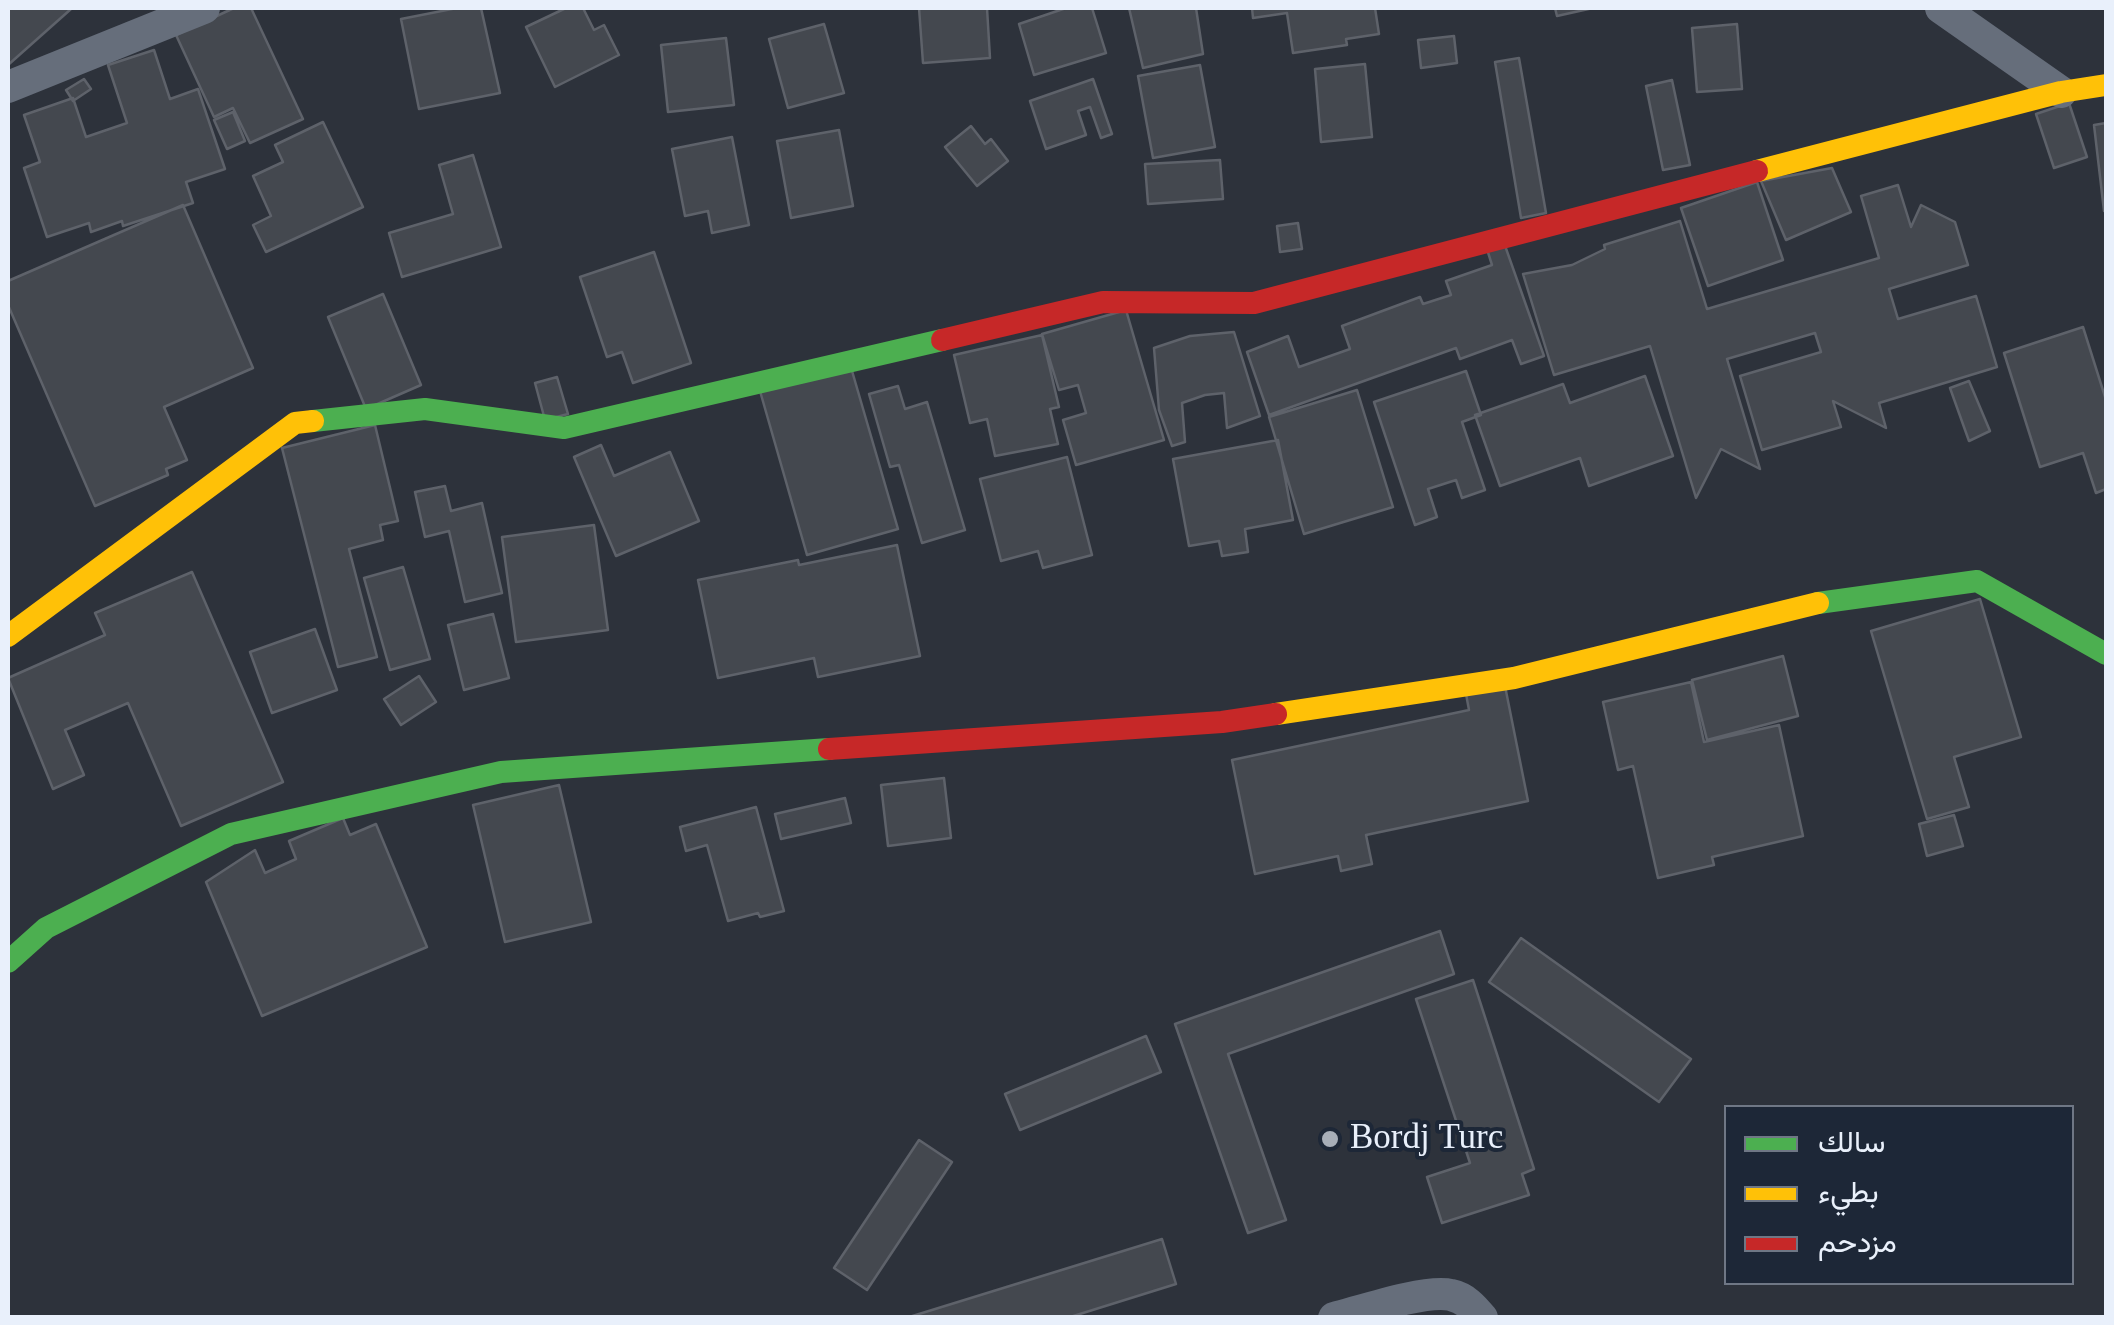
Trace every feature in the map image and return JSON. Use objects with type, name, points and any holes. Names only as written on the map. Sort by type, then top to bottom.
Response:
[{"type":"street","points":[[8,86],[204,8]]},
{"type":"street","points":[[1941,8],[2061,92]]},
{"type":"street","points":[[8,636],[294,423],[425,409],[564,428],[1103,302],[1254,303],[2061,92],[2106,86]]},
{"type":"street","points":[[8,962],[46,928],[231,834],[501,772],[1222,722],[1514,678],[1801,606],[1977,582],[2106,654]]},
{"type":"street","points":[[1334,1318],[1430,1294],[1450,1294],[1472,1304],[1482,1318]]},
{"type":"building","points":[[8,8],[70,8],[71,9],[8,65]]},
{"type":"building","points":[[234,8],[251,8],[303,119],[250,143],[233,108],[214,117],[176,35]]},
{"type":"building","points":[[457,8],[481,8],[500,93],[419,109],[401,19]]},
{"type":"building","points":[[566,8],[583,8],[594,30],[604,25],[619,55],[555,87],[526,27]]},
{"type":"building","points":[[919,8],[987,8],[990,58],[923,63]]},
{"type":"building","points":[[1066,8],[1092,8],[1106,53],[1034,75],[1019,24]]},
{"type":"building","points":[[1129,8],[1196,8],[1203,54],[1143,68]]},
{"type":"building","points":[[1252,8],[1375,8],[1379,34],[1346,39],[1347,45],[1293,53],[1287,13],[1253,18]]},
{"type":"building","points":[[1555,8],[1593,8],[1557,16]]},
{"type":"building","points":[[824,24],[844,93],[788,108],[769,39]]},
{"type":"building","points":[[1737,24],[1742,89],[1697,92],[1692,28]]},
{"type":"building","points":[[1454,36],[1457,63],[1421,68],[1418,40]]},
{"type":"building","points":[[726,38],[734,105],[668,112],[661,45]]},
{"type":"building","points":[[154,50],[170,99],[198,89],[225,169],[186,182],[193,203],[123,226],[122,221],[91,232],[89,223],[47,237],[24,168],[40,162],[24,115],[73,98],[86,137],[127,123],[108,65]]},
{"type":"building","points":[[1519,58],[1546,213],[1521,218],[1495,62]]},
{"type":"building","points":[[1365,64],[1372,137],[1321,142],[1315,69]]},
{"type":"building","points":[[1200,65],[1215,147],[1153,158],[1138,76]]},
{"type":"building","points":[[84,79],[91,89],[73,101],[66,90]]},
{"type":"building","points":[[1093,79],[1112,134],[1101,138],[1090,107],[1078,111],[1086,135],[1046,149],[1030,101]]},
{"type":"building","points":[[1672,80],[1690,165],[1663,170],[1646,86]]},
{"type":"building","points":[[2069,103],[2087,157],[2054,168],[2036,114]]},
{"type":"building","points":[[233,112],[245,141],[227,149],[214,120]]},
{"type":"building","points":[[323,122],[363,207],[266,252],[253,225],[271,216],[253,176],[283,162],[275,145]]},
{"type":"building","points":[[2106,123],[2106,211],[2104,211],[2094,125]]},
{"type":"building","points":[[971,126],[985,144],[991,139],[1008,161],[977,186],[945,147]]},
{"type":"building","points":[[839,130],[853,206],[791,218],[777,141]]},
{"type":"building","points":[[732,137],[749,225],[712,233],[708,211],[685,216],[672,149]]},
{"type":"building","points":[[473,155],[501,247],[402,277],[389,233],[453,214],[439,165]]},
{"type":"building","points":[[1220,160],[1223,199],[1148,204],[1145,164]]},
{"type":"building","points":[[1832,168],[1851,212],[1786,240],[1761,181]]},
{"type":"building","points":[[1757,182],[1783,260],[1708,286],[1681,208]]},
{"type":"building","points":[[1898,185],[1911,227],[1921,205],[1955,222],[1968,265],[1889,289],[1898,319],[1976,296],[1997,367],[1879,403],[1886,428],[1833,401],[1841,427],[1762,450],[1740,376],[1821,352],[1815,333],[1727,359],[1760,469],[1721,449],[1696,498],[1650,346],[1554,375],[1523,274],[1572,265],[1605,249],[1604,245],[1680,221],[1707,309],[1879,258],[1861,196]]},
{"type":"building","points":[[183,205],[253,368],[164,407],[187,460],[166,469],[168,475],[95,506],[8,305],[8,281]]},
{"type":"building","points":[[1298,223],[1302,249],[1280,252],[1277,226]]},
{"type":"building","points":[[1503,240],[1544,356],[1521,364],[1512,340],[1460,359],[1456,348],[1269,415],[1247,352],[1288,336],[1299,367],[1350,349],[1342,326],[1420,297],[1423,304],[1451,295],[1446,281],[1492,265],[1486,246]]},
{"type":"building","points":[[654,252],[691,363],[633,383],[622,352],[607,357],[580,277]]},
{"type":"building","points":[[383,294],[421,385],[366,409],[328,317]]},
{"type":"building","points":[[1126,310],[1164,440],[1076,465],[1063,420],[1086,413],[1078,385],[1059,390],[1042,334]]},
{"type":"building","points":[[2083,327],[2106,400],[2106,489],[2096,493],[2083,453],[2040,467],[2004,353]]},
{"type":"building","points":[[1234,332],[1260,416],[1227,428],[1224,393],[1205,395],[1182,403],[1185,442],[1172,446],[1159,410],[1154,348],[1190,336]]},
{"type":"building","points":[[1042,335],[1059,407],[1050,409],[1058,444],[995,456],[987,419],[970,423],[954,355]]},
{"type":"building","points":[[850,364],[898,529],[807,555],[760,391]]},
{"type":"building","points":[[1466,371],[1481,415],[1462,422],[1485,490],[1462,498],[1456,480],[1428,489],[1437,517],[1415,525],[1374,402]]},
{"type":"building","points":[[1645,376],[1673,456],[1589,486],[1580,458],[1500,486],[1475,415],[1563,384],[1570,403]]},
{"type":"building","points":[[557,377],[568,414],[545,420],[535,383]]},
{"type":"building","points":[[1969,381],[1990,431],[1969,441],[1950,388]]},
{"type":"building","points":[[898,386],[905,409],[927,402],[965,530],[922,543],[899,465],[890,467],[869,394]]},
{"type":"building","points":[[1357,390],[1393,507],[1304,534],[1269,417]]},
{"type":"building","points":[[375,425],[398,521],[380,525],[383,540],[349,549],[377,657],[338,667],[282,448]]},
{"type":"building","points":[[1278,440],[1293,520],[1245,529],[1248,552],[1222,556],[1219,541],[1189,546],[1173,459]]},
{"type":"building","points":[[601,445],[614,476],[670,452],[699,521],[616,556],[574,457]]},
{"type":"building","points":[[1067,457],[1092,555],[1043,568],[1038,551],[1001,561],[980,479]]},
{"type":"building","points":[[445,486],[451,511],[482,503],[502,593],[465,602],[449,531],[425,537],[415,492]]},
{"type":"building","points":[[594,525],[608,630],[516,642],[502,537]]},
{"type":"building","points":[[897,545],[920,656],[818,677],[814,658],[718,678],[698,580]]},
{"type":"building","points":[[403,567],[430,659],[390,670],[364,578]]},
{"type":"building","points":[[192,572],[283,782],[181,826],[128,703],[65,730],[84,775],[53,789],[8,678],[105,635],[95,613]]},
{"type":"building","points":[[1980,599],[2021,737],[1954,757],[1969,807],[1927,819],[1871,631]]},
{"type":"building","points":[[493,614],[509,678],[464,690],[448,625]]},
{"type":"building","points":[[315,629],[337,690],[272,713],[250,652]]},
{"type":"building","points":[[1783,656],[1798,716],[1707,740],[1692,680]]},
{"type":"building","points":[[419,676],[436,702],[401,725],[384,699]]},
{"type":"building","points":[[1691,682],[1704,742],[1779,725],[1803,836],[1712,857],[1714,865],[1658,878],[1633,766],[1618,770],[1603,702]]},
{"type":"building","points":[[1505,686],[1528,801],[1366,835],[1372,864],[1341,871],[1338,856],[1255,874],[1232,760],[1469,710],[1466,694]]},
{"type":"building","points":[[944,778],[951,838],[888,846],[881,785]]},
{"type":"building","points":[[559,785],[591,922],[505,942],[473,805]]},
{"type":"building","points":[[845,798],[851,823],[781,839],[775,814]]},
{"type":"building","points":[[756,807],[784,911],[728,921],[707,845],[686,851],[680,827]]},
{"type":"building","points":[[1954,815],[1963,846],[1927,856],[1919,824]]},
{"type":"building","points":[[343,818],[350,835],[376,824],[427,947],[262,1016],[206,882],[255,850],[265,873],[296,859],[289,841]]},
{"type":"building","points":[[1440,931],[1454,974],[1228,1054],[1286,1220],[1248,1233],[1175,1024]]},
{"type":"building","points":[[1521,938],[1691,1059],[1659,1102],[1489,982]]},
{"type":"building","points":[[1473,980],[1534,1169],[1522,1174],[1529,1195],[1442,1223],[1427,1177],[1470,1163],[1416,999]]},
{"type":"building","points":[[1146,1036],[1161,1072],[1020,1130],[1005,1094]]},
{"type":"building","points":[[919,1140],[952,1162],[867,1290],[834,1268]]},
{"type":"building","points":[[1162,1239],[1176,1284],[1067,1318],[906,1318]]},
{"type":"traffic: fast","points":[[313,421],[425,409],[564,428],[942,340]]},
{"type":"traffic: fast","points":[[1818,603],[1977,581],[2106,654]]},
{"type":"traffic: fast","points":[[8,962],[46,928],[231,834],[501,772],[829,749]]},
{"type":"traffic: slow","points":[[1757,171],[2061,92],[2106,85]]},
{"type":"traffic: slow","points":[[8,636],[295,423],[313,421]]},
{"type":"traffic: slow","points":[[1276,714],[1514,678],[1818,603]]},
{"type":"traffic: jam","points":[[942,340],[1103,302],[1254,303],[1757,171]]},
{"type":"traffic: jam","points":[[829,749],[1222,722],[1276,714]]},
{"type":"place","name":"Bordj Turc","points":[[1330,1139]]}]
